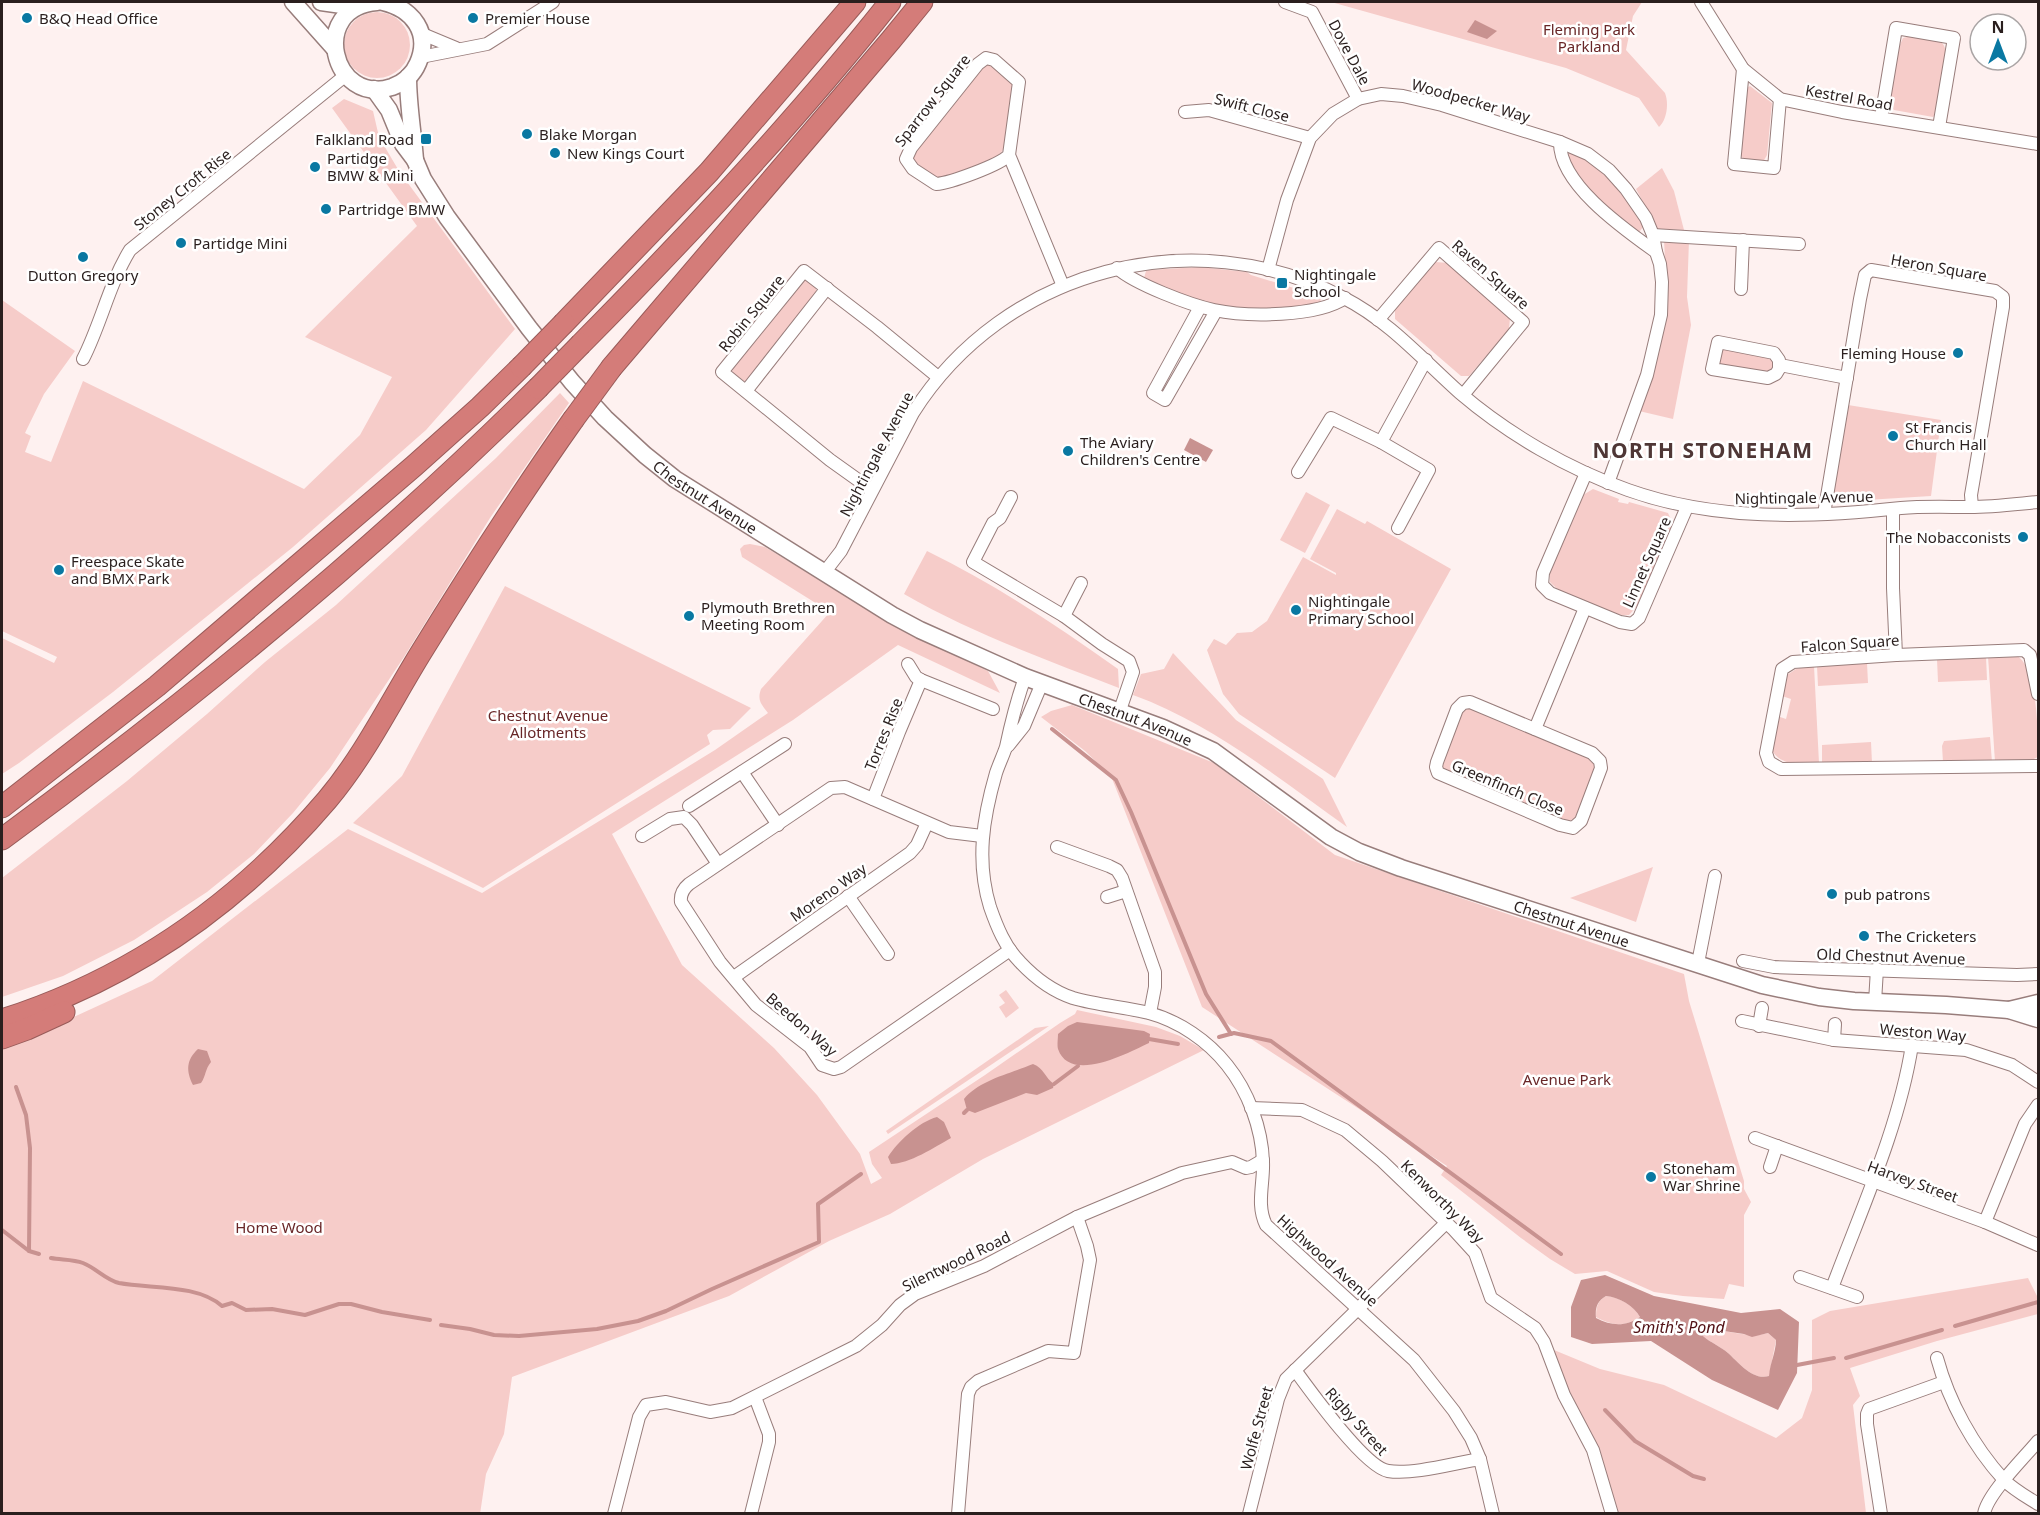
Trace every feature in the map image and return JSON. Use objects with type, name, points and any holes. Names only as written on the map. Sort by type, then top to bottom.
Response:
[{"type":"highway","points":[[2,807],[157,686],[423,459],[480,407],[709,172],[855,2]]},
{"type":"highway","points":[[2,839],[211,680],[308,599],[499,427],[682,242],[854,47],[890,2]]},
{"type":"highway","points":[[2,1020],[64,998],[136,962],[197,922],[234,895],[274,857],[327,800],[370,741],[420,654],[528,483],[612,367],[922,2]]},
{"type":"highway","points":[[2,791],[120,706],[157,686]]},
{"type":"highway","points":[[2,1038],[74,1007],[112,986],[136,962]]},
{"type":"street","points":[[292,2],[334,48]]},
{"type":"street","points":[[321,2],[370,3],[410,8],[420,33],[421,57],[416,68],[408,77],[392,86],[374,89],[363,87],[346,75],[338,63],[334,48],[339,24],[346,14],[370,3]]},
{"type":"street","points":[[421,57],[456,48],[487,44],[553,2]]},
{"type":"street","name":"Dove Dale","points":[[1285,2],[1312,12],[1358,99]]},
{"type":"street","name":"Kestrel Road","points":[[1701,2],[1743,69],[1780,99],[1842,112],[2038,144]]},
{"type":"street","points":[[1881,118],[1896,28],[1954,38],[1939,127]]},
{"type":"street","points":[[420,33],[456,48]]},
{"type":"street","name":"Sparrow Square","points":[[986,58],[994,60],[1019,82],[1009,155],[992,165],[936,184],[913,169],[906,159],[911,148],[978,64],[986,58]]},
{"type":"street","points":[[1743,69],[1734,164],[1774,168],[1780,99]]},
{"type":"street","name":"Stoney Croft Rise","points":[[83,359],[130,250],[346,75]]},
{"type":"street","name":"Chestnut Avenue","points":[[408,77],[408,102],[415,160]]},
{"type":"street","name":"Chestnut Avenue","points":[[374,89],[389,110],[403,144],[415,160],[423,179],[460,236],[572,382],[605,418],[675,479],[824,573],[920,630],[1025,677],[1163,728],[1213,751],[1331,837],[1359,852],[1401,868],[1762,985],[1819,997],[2009,1010],[2038,1019]]},
{"type":"street","name":"Woodpecker Way","points":[[1268,270],[1287,200],[1310,138],[1334,114],[1358,99],[1381,94],[1404,96],[1442,105],[1560,142],[1588,154],[1609,170],[1626,189],[1646,219],[1653,234],[1660,264],[1661,315],[1647,375],[1608,483]]},
{"type":"street","name":"Swift Close","points":[[1185,112],[1209,110],[1310,138]]},
{"type":"street","points":[[1560,142],[1559,152],[1567,170],[1585,192],[1604,213],[1656,252]]},
{"type":"street","points":[[1009,155],[1063,286]]},
{"type":"street","points":[[1653,234],[1799,244]]},
{"type":"street","points":[[1741,289],[1743,240]]},
{"type":"street","name":"Raven Square","points":[[1378,320],[1439,248],[1523,322],[1463,395]]},
{"type":"street","name":"Nightingale Avenue","points":[[824,573],[841,551],[913,413],[938,377],[975,340],[1009,315],[1063,286],[1117,268],[1191,260],[1228,262],[1268,270],[1345,298],[1406,342],[1463,395],[1528,443],[1608,483],[1661,501],[1687,507],[1750,514],[1824,514],[2038,502]]},
{"type":"street","points":[[1117,268],[1124,275],[1142,283],[1200,307],[1216,311],[1281,314],[1317,310],[1335,305],[1345,298]]},
{"type":"street","name":"Robin Square","points":[[872,490],[830,460],[722,372],[804,271],[938,377]]},
{"type":"street","name":"Heron Square","points":[[1824,514],[1864,278],[1869,271],[1995,291],[2001,295],[2003,304],[1971,495],[1972,507]]},
{"type":"street","points":[[746,391],[827,288]]},
{"type":"street","points":[[1200,307],[1153,393],[1165,400],[1216,311]]},
{"type":"street","points":[[1718,342],[1769,351],[1777,356],[1780,365],[1776,374],[1768,378],[1712,369],[1718,342]]},
{"type":"street","points":[[1381,442],[1426,360]]},
{"type":"street","points":[[1780,365],[1847,378]]},
{"type":"street","points":[[1298,472],[1331,418],[1381,442],[1429,470],[1398,528]]},
{"type":"street","name":"Linnet Square","points":[[1586,473],[1543,573],[1542,585],[1550,593],[1624,623],[1636,622],[1639,618],[1687,507]]},
{"type":"street","points":[[1011,497],[1000,518],[993,523],[973,562],[1064,616],[1129,661],[1133,672],[1119,713]]},
{"type":"street","points":[[1893,510],[1896,655]]},
{"type":"street","points":[[1064,616],[1081,583]]},
{"type":"street","points":[[1536,729],[1585,608]]},
{"type":"street","name":"Falcon Square","points":[[2038,694],[2030,655],[2024,650],[1793,662],[1782,669],[1766,753],[1769,762],[1781,769],[2038,766]]},
{"type":"street","points":[[908,664],[916,677],[921,680],[993,709]]},
{"type":"street","name":"Highwood Avenue","points":[[1025,677],[1011,719],[982,836],[981,857],[984,886],[994,920],[1010,950],[1031,974],[1060,993],[1083,1000],[1150,1013],[1168,1021],[1203,1040],[1233,1072],[1251,1108],[1259,1133],[1263,1160],[1261,1210],[1266,1225],[1414,1360],[1454,1411],[1471,1438],[1480,1459],[1494,1514]]},
{"type":"street","name":"Torres Rise","points":[[873,799],[921,680]]},
{"type":"street","name":"Highwood Avenue","points":[[1005,749],[1024,726],[1042,683]]},
{"type":"street","name":"Greenfinch Close","points":[[1464,703],[1473,703],[1536,729],[1592,753],[1600,761],[1601,768],[1581,821],[1575,827],[1560,825],[1436,771],[1437,762],[1457,709],[1464,703]]},
{"type":"street","points":[[689,806],[785,744]]},
{"type":"street","points":[[742,772],[777,825]]},
{"type":"street","name":"Beedon Way","points":[[982,836],[949,832],[873,799],[845,788],[835,787],[718,864],[685,888],[680,897],[686,912],[720,962],[756,1005],[810,1047],[822,1065],[834,1069],[841,1067],[916,1017],[1010,950]]},
{"type":"street","points":[[642,836],[670,819],[684,817],[718,864]]},
{"type":"street","name":"Moreno Way","points":[[734,977],[909,853],[917,845],[927,823]]},
{"type":"street","points":[[1057,847],[1117,870],[1122,878],[1155,972],[1155,987],[1150,1013]]},
{"type":"street","points":[[1698,963],[1715,876]]},
{"type":"street","points":[[1107,897],[1126,891]]},
{"type":"street","points":[[848,896],[888,954]]},
{"type":"street","name":"Old Chestnut Avenue","points":[[1743,961],[1774,967],[1968,974],[2038,974]]},
{"type":"street","points":[[1875,1002],[1877,969]]},
{"type":"street","name":"Chestnut Avenue","points":[[2009,1010],[2038,1003]]},
{"type":"street","points":[[1759,1026],[1762,1008]]},
{"type":"street","name":"Weston Way","points":[[1742,1022],[1834,1040],[1966,1050],[2012,1065],[2038,1082]]},
{"type":"street","points":[[1834,1040],[1835,1024]]},
{"type":"street","points":[[1832,1288],[1897,1108],[1908,1071],[1912,1045]]},
{"type":"street","points":[[1985,1222],[2025,1124],[2038,1105]]},
{"type":"street","name":"Kenworthy Way","points":[[1251,1108],[1302,1110],[1346,1130],[1382,1161],[1476,1253],[1491,1298],[1535,1328],[1545,1342],[1564,1395],[1593,1450],[1612,1514]]},
{"type":"street","name":"Harvey Street","points":[[1755,1138],[1985,1222],[2038,1245]]},
{"type":"street","points":[[1770,1167],[1777,1146]]},
{"type":"street","name":"Silentwood Road","points":[[614,1514],[639,1417],[646,1405],[666,1402],[716,1412],[732,1408],[856,1346],[915,1294],[984,1266],[1077,1217],[1182,1173],[1232,1162],[1246,1168],[1263,1160]]},
{"type":"street","points":[[958,1514],[966,1413],[971,1387],[978,1381],[1048,1351],[1074,1353],[1090,1260],[1088,1246],[1077,1217]]},
{"type":"street","name":"Wolfe Street","points":[[1249,1514],[1282,1386],[1295,1370],[1445,1224]]},
{"type":"street","points":[[1800,1277],[1857,1297]]},
{"type":"street","points":[[1937,1358],[1944,1382],[1970,1434],[2005,1480],[2038,1504]]},
{"type":"street","name":"Rigby Street","points":[[1295,1370],[1349,1438],[1374,1465],[1381,1469],[1391,1471],[1425,1469],[1480,1459]]},
{"type":"street","points":[[1881,1514],[1867,1424],[1869,1409],[1944,1382]]},
{"type":"street","points":[[751,1514],[769,1442],[769,1434],[755,1397]]},
{"type":"street","points":[[1984,1514],[1985,1506],[2038,1441]]},
{"type":"green space","name":"Fleming Park Parkland","points":[[1331,2],[1642,2],[1633,16],[1626,50],[1665,93],[1667,102],[1665,116],[1659,127],[1639,98],[1566,68]]},
{"type":"green space","points":[[377,12],[390,14],[400,22],[408,32],[410,45],[408,58],[400,68],[390,76],[377,78],[364,76],[354,68],[346,58],[344,45],[346,32],[354,22],[364,14]]},
{"type":"green space","points":[[1911,36],[1939,41],[1945,50],[1946,57],[1933,117],[1894,110],[1890,105],[1898,49],[1903,38]]},
{"type":"green space","points":[[991,63],[1014,82],[1004,148],[999,155],[983,165],[932,179],[911,160],[913,150],[981,66]]},
{"type":"green space","points":[[1750,86],[1772,103],[1767,155],[1763,162],[1746,161],[1740,155],[1747,88]]},
{"type":"green space","points":[[344,99],[373,111],[379,137],[399,171],[515,329],[426,430],[293,547],[113,692],[2,774],[2,638],[54,663],[57,657],[2,631],[2,300],[75,351],[44,394],[25,433],[31,436],[25,452],[51,462],[83,381],[304,489],[360,435],[392,377],[305,337],[417,226],[332,108]]},
{"type":"green space","points":[[1571,150],[1613,183],[1637,215],[1643,227],[1640,231],[1635,232],[1622,222],[1578,178],[1566,152]]},
{"type":"green space","points":[[1662,168],[1674,191],[1684,230],[1658,229],[1636,189]]},
{"type":"green space","points":[[1664,239],[1689,240],[1687,297],[1691,325],[1673,419],[1639,411],[1666,285]]},
{"type":"green space","points":[[1435,262],[1449,263],[1510,318],[1509,329],[1469,376],[1461,376],[1395,319],[1395,307]]},
{"type":"green space","points":[[1200,267],[1247,272],[1320,296],[1321,304],[1264,310],[1227,307],[1184,296],[1144,278],[1146,271],[1149,270]]},
{"type":"green space","points":[[807,279],[816,285],[816,293],[748,381],[740,381],[733,375],[732,368],[799,281]]},
{"type":"green space","points":[[1718,342],[1774,353],[1776,374],[1712,369]]},
{"type":"green space","points":[[560,393],[569,403],[490,518],[404,657],[330,768],[293,813],[254,854],[207,892],[134,940],[63,976],[2,997],[2,878],[127,781],[265,662],[336,605],[496,458]]},
{"type":"green space","points":[[1848,405],[1941,420],[1931,496],[1850,501],[1842,499],[1833,491]]},
{"type":"green space","points":[[1593,489],[1619,499],[1618,502],[1628,504],[1629,502],[1668,513],[1673,524],[1640,603],[1629,615],[1611,613],[1587,604],[1564,593],[1550,582],[1550,570],[1581,494]]},
{"type":"green space","points":[[1306,492],[1330,505],[1305,553],[1280,540]]},
{"type":"green space","points":[[1337,509],[1365,524],[1367,521],[1451,569],[1335,778],[1239,714],[1223,694],[1207,650],[1214,639],[1226,645],[1237,633],[1252,632],[1267,621],[1303,557],[1336,575],[1310,559]]},
{"type":"green space","name":"Home Wood","points":[[750,544],[765,547],[893,624],[988,671],[1000,693],[898,645],[793,720],[612,834],[682,965],[774,1048],[817,1095],[860,1154],[871,1184],[882,1178],[872,1164],[869,1152],[1075,1014],[1077,1010],[1156,1027],[1180,1036],[1204,1050],[983,1159],[890,1214],[829,1241],[729,1296],[512,1377],[504,1434],[486,1474],[480,1514],[2,1513],[2,1050],[152,981],[348,829],[482,893],[715,750],[768,713],[760,702],[761,689],[830,612],[742,557],[740,549]]},
{"type":"green space","points":[[927,551],[1025,606],[1118,669],[1119,688],[983,633],[904,594]]},
{"type":"green space","name":"Chestnut Avenue Allotments","points":[[505,586],[751,708],[730,729],[713,730],[707,735],[710,744],[483,888],[353,823],[402,776]]},
{"type":"green space","points":[[1173,653],[1236,720],[1323,779],[1347,827],[1218,737],[1191,721],[1133,695],[1141,674],[1164,669]]},
{"type":"green space","points":[[2015,655],[2023,661],[2032,685],[2037,717],[2038,757],[2029,761],[1995,762],[1988,656]]},
{"type":"green space","points":[[1986,656],[1987,680],[1938,682],[1937,659]]},
{"type":"green space","points":[[1867,663],[1868,683],[1818,686],[1817,666]]},
{"type":"green space","points":[[1814,666],[1819,763],[1788,762],[1777,757],[1773,752],[1777,716],[1786,719],[1791,699],[1782,696],[1787,675],[1796,669]]},
{"type":"green space","name":"Avenue Park","points":[[1072,705],[1214,763],[1335,855],[1684,974],[1689,1001],[1744,1181],[1744,1189],[1751,1202],[1744,1215],[1744,1287],[1729,1284],[1724,1299],[1683,1296],[1654,1292],[1607,1271],[1575,1274],[1521,1238],[1441,1175],[1447,1166],[1202,1007],[1111,776],[1085,751],[1041,717],[1051,711]]},
{"type":"green space","points":[[1468,708],[1587,756],[1594,763],[1595,770],[1576,818],[1566,822],[1443,769],[1442,765],[1460,714]]},
{"type":"green space","points":[[1990,737],[1992,762],[1943,762],[1944,741]]},
{"type":"green space","points":[[1871,742],[1872,763],[1822,763],[1822,745]]},
{"type":"green space","points":[[1653,867],[1636,922],[1570,898]]},
{"type":"green space","points":[[1006,990],[1019,1008],[1006,1018],[999,1007],[1005,1003],[999,995]]},
{"type":"green space","points":[[1049,1026],[888,1134],[886,1131],[1035,1028]]},
{"type":"green space","points":[[2028,1278],[2038,1298],[2038,1314],[1937,1341],[1850,1368],[1860,1396],[1853,1405],[1866,1513],[1619,1513],[1599,1456],[1552,1362],[1554,1350],[1600,1369],[1664,1385],[1776,1438],[1802,1418],[1812,1390],[1812,1320],[1830,1311]]},
{"type":"green space","points":[[1606,1296],[1625,1302],[1640,1317],[1624,1324],[1618,1324],[1596,1317],[1598,1305]]},
{"type":"green space","points":[[1717,1330],[1749,1335],[1768,1333],[1776,1340],[1769,1376],[1757,1376],[1752,1373],[1703,1336],[1705,1331]]},
{"type":"water","points":[[1475,20],[1497,31],[1487,39],[1467,32]]},
{"type":"water","points":[[1190,438],[1213,450],[1206,462],[1184,450]]},
{"type":"water","points":[[1077,1022],[1144,1031],[1150,1034],[1149,1043],[1100,1063],[1074,1064],[1064,1059],[1058,1049],[1058,1034]]},
{"type":"water","points":[[198,1049],[207,1051],[211,1062],[201,1083],[193,1085],[188,1066],[191,1057]]},
{"type":"water","points":[[1033,1064],[1040,1068],[1054,1084],[1053,1088],[1037,1095],[1026,1093],[975,1113],[967,1110],[964,1099],[970,1092],[996,1078]]},
{"type":"water","points":[[937,1117],[944,1122],[951,1138],[914,1158],[891,1164],[888,1157],[897,1145],[923,1123]]},
{"type":"water","name":"Smith's Pond","points":[[1605,1275],[1654,1296],[1741,1313],[1780,1309],[1799,1322],[1797,1373],[1778,1410],[1712,1380],[1651,1341],[1592,1344],[1571,1337],[1571,1307],[1581,1280]],"holes":[[[1606,1296],[1626,1303],[1640,1317],[1618,1324],[1596,1318],[1597,1305]],[[1717,1330],[1752,1337],[1768,1333],[1776,1340],[1769,1376],[1757,1376],[1752,1373],[1703,1336],[1705,1331]]]},
{"type":"waterway","points":[[1052,729],[1116,780],[1206,994],[1231,1034]]},
{"type":"waterway","points":[[1219,1037],[1234,1033],[1271,1041],[1561,1254]]},
{"type":"waterway","points":[[1149,1039],[1178,1044]]},
{"type":"waterway","points":[[1054,1084],[1078,1066]]},
{"type":"waterway","points":[[16,1087],[26,1115],[30,1148],[29,1251]]},
{"type":"waterway","points":[[964,1113],[967,1110]]},
{"type":"waterway","points":[[441,1325],[494,1335],[519,1336],[597,1329],[638,1321],[666,1311],[819,1242],[818,1204],[861,1174]]},
{"type":"waterway","points":[[2,1230],[29,1251],[39,1254]]},
{"type":"waterway","points":[[51,1258],[83,1263],[119,1283],[187,1291],[212,1299],[222,1306],[232,1303],[246,1310],[272,1309],[305,1315],[339,1304],[351,1304],[430,1320]]},
{"type":"waterway","points":[[1955,1326],[2038,1302]]},
{"type":"waterway","points":[[1846,1358],[1942,1330]]},
{"type":"waterway","points":[[1797,1365],[1834,1358]]},
{"type":"waterway","points":[[1605,1410],[1635,1441],[1693,1476],[1704,1479]]},
{"type":"place","name":"B&Q Head Office","points":[[27,18]]},
{"type":"place","name":"Premier House","points":[[473,18]]},
{"type":"place","name":"Blake Morgan","points":[[527,134]]},
{"type":"place","name":"Falkland Road","points":[[426,139]]},
{"type":"place","name":"New Kings Court","points":[[555,153]]},
{"type":"place","name":"Partidge BMW & Mini","points":[[315,167]]},
{"type":"place","name":"Partridge BMW","points":[[326,209]]},
{"type":"place","name":"Partidge Mini","points":[[181,243]]},
{"type":"place","name":"Dutton Gregory","points":[[83,257]]},
{"type":"place","name":"Nightingale School","points":[[1282,283]]},
{"type":"place","name":"Fleming House","points":[[1958,353]]},
{"type":"place","name":"St Francis Church Hall","points":[[1893,436]]},
{"type":"place","name":"The Aviary Children's Centre","points":[[1068,451]]},
{"type":"place","name":"The Nobacconists","points":[[2023,537]]},
{"type":"place","name":"Freespace Skate and BMX Park","points":[[59,570]]},
{"type":"place","name":"Nightingale Primary School","points":[[1296,610]]},
{"type":"place","name":"Plymouth Brethren Meeting Room","points":[[689,616]]},
{"type":"place","name":"pub patrons","points":[[1832,894]]},
{"type":"place","name":"The Cricketers","points":[[1864,936]]},
{"type":"place","name":"Stoneham War Shrine","points":[[1651,1177]]},
{"type":"district","name":"NORTH STONEHAM","points":[[1703,450]]}]
